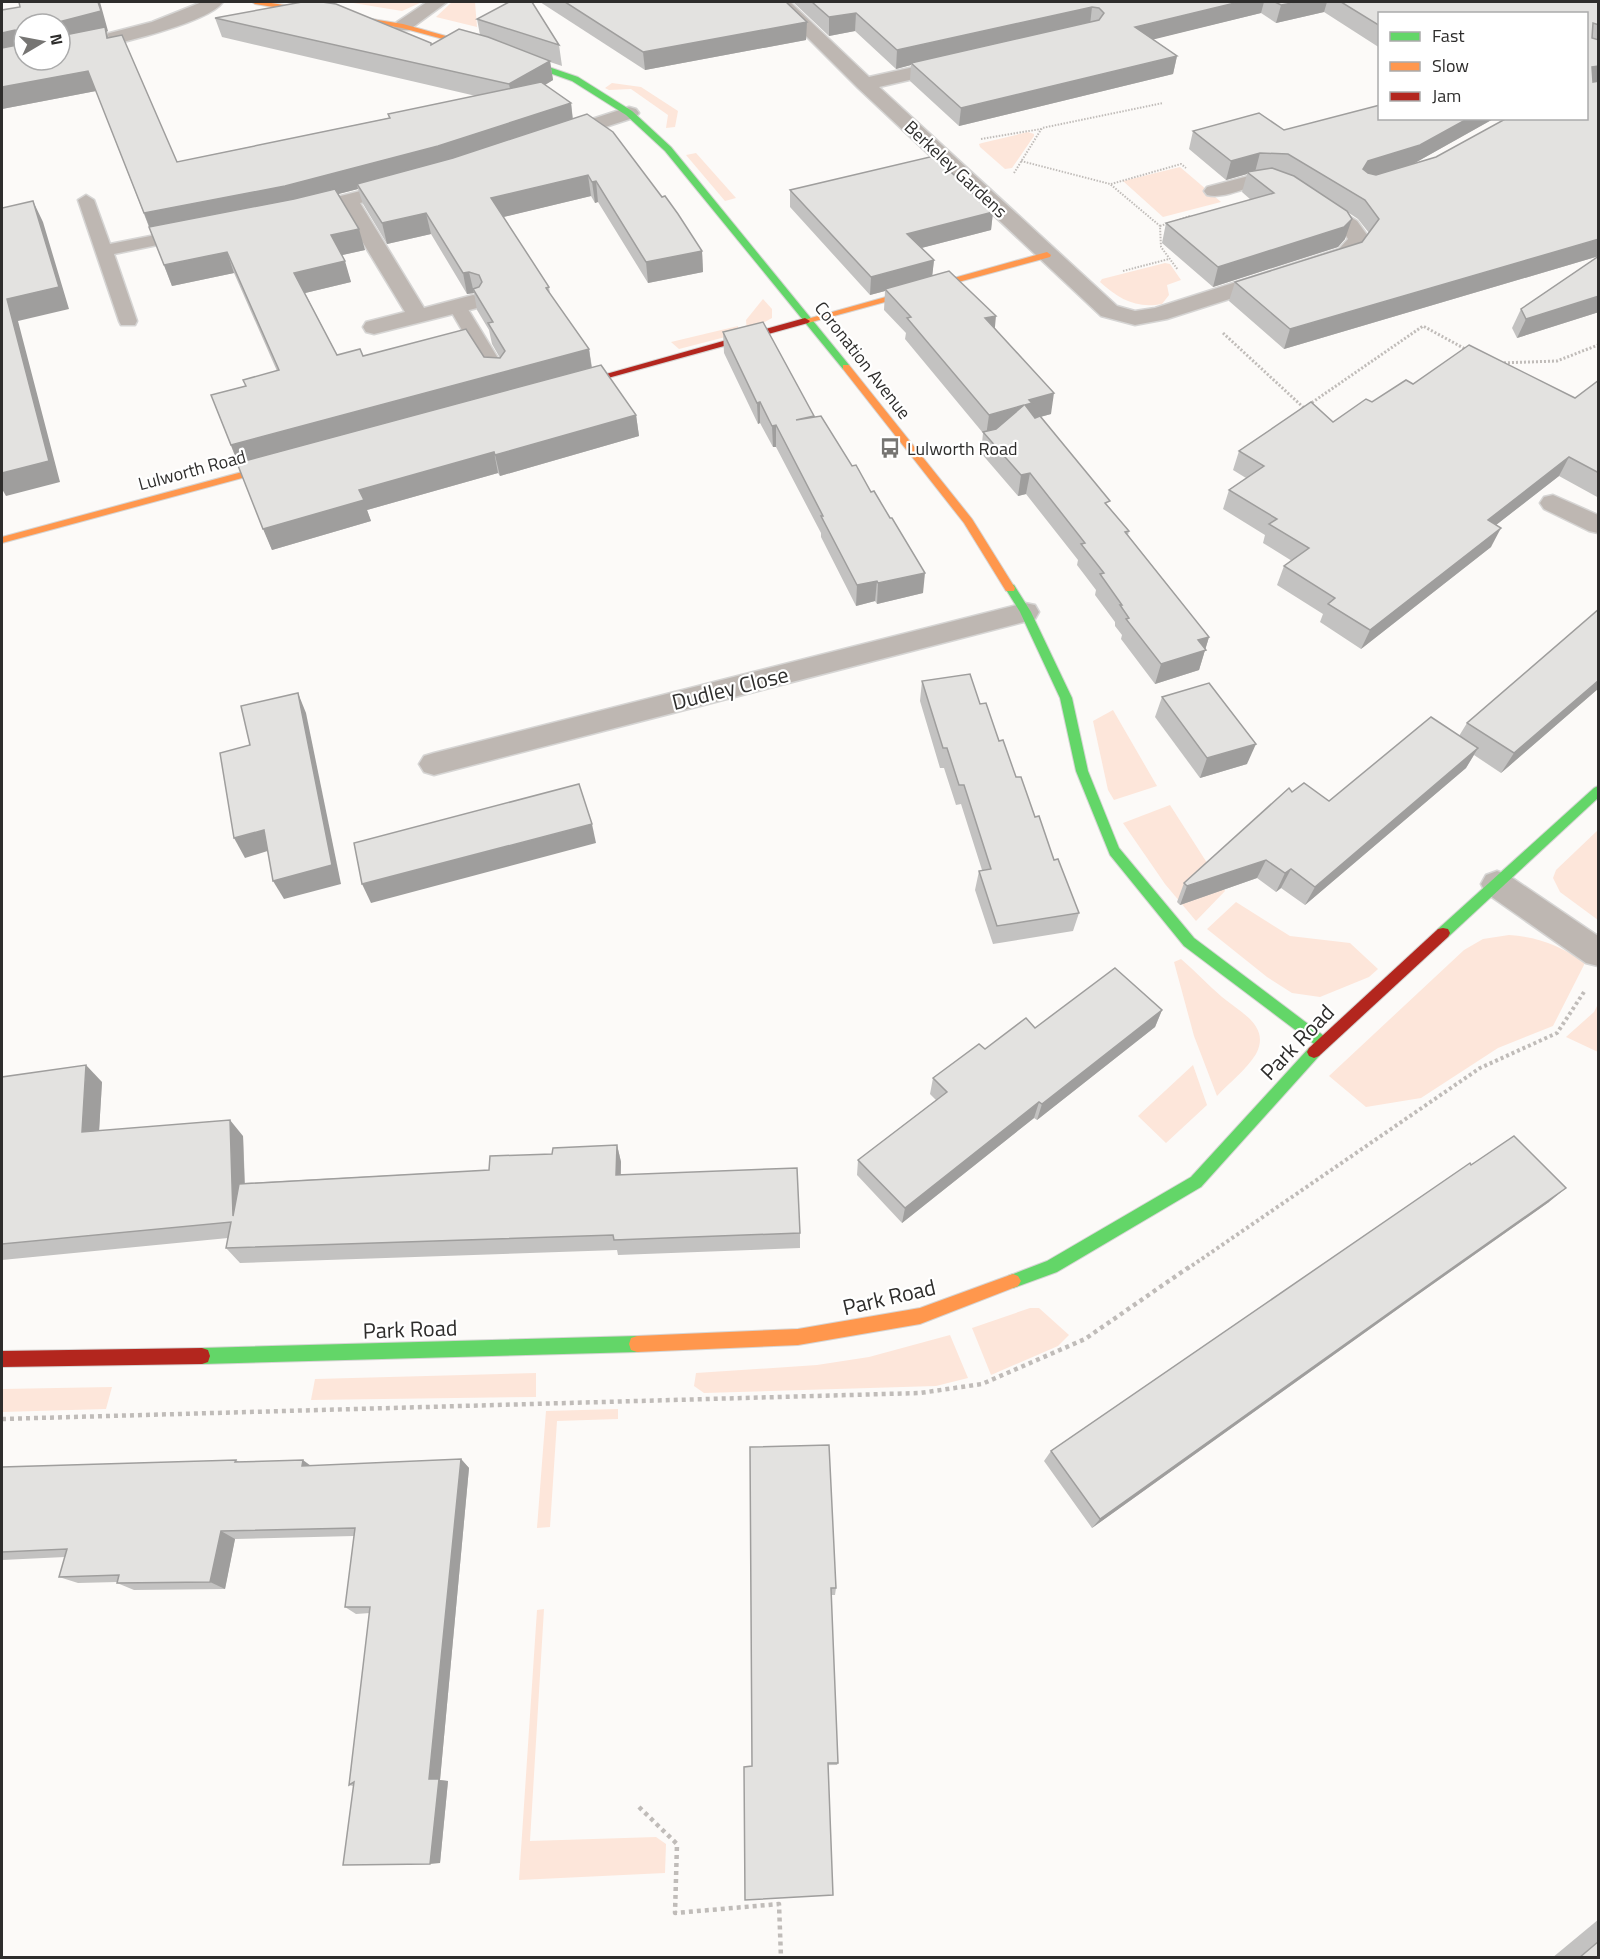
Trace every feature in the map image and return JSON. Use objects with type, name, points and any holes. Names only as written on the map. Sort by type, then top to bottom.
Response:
[{"type":"street","points":[[72,48],[153,27],[214,2]]},
{"type":"street","name":"Coronation Avenue","points":[[255,2],[403,26],[494,50],[575,79],[628,113],[668,149],[810,321],[968,521],[1025,612],[1066,698],[1082,771],[1114,851],[1189,942],[1323,1043]]},
{"type":"street","points":[[403,26],[438,2]]},
{"type":"street","name":"Berkeley Gardens","points":[[781,2],[865,84],[1109,311],[1135,318],[1193,305],[1347,254],[1359,239],[1350,225],[1274,179],[1256,180],[1214,191]]},
{"type":"street","points":[[865,84],[966,61]]},
{"type":"street","points":[[539,143],[628,113]]},
{"type":"street","points":[[295,213],[427,179]]},
{"type":"street","points":[[348,201],[418,316]]},
{"type":"street","points":[[555,390],[1047,255]]},
{"type":"street","points":[[374,327],[465,304]]},
{"type":"street","name":"Lulworth Road","points":[[2,540],[301,459]]},
{"type":"street","points":[[1553,503],[1599,525]]},
{"type":"street","name":"Dudley Close","points":[[434,764],[1025,612]]},
{"type":"street","name":"Park Road","points":[[2,1359],[168,1357],[787,1338],[920,1316],[1052,1267],[1196,1182],[1323,1043],[1599,791]]},
{"type":"street","points":[[1497,884],[1599,953]]},
{"type":"lane","points":[[86,200],[128,321]]},
{"type":"lane","points":[[104,250],[208,230]]},
{"type":"lane","points":[[465,304],[497,372]]},
{"type":"path","points":[[933,148],[1163,103]]},
{"type":"path","points":[[994,204],[1042,128]]},
{"type":"path","points":[[1021,161],[1110,184],[1160,226],[1161,247],[1186,279],[1193,305],[1304,408],[1424,326],[1473,353]]},
{"type":"path","points":[[1493,363],[1557,361],[1599,345]]},
{"type":"path","points":[[639,1807],[677,1844],[675,1913],[779,1905],[780,1958]]},
{"type":"shaded area","points":[[347,2],[422,2],[402,11]]},
{"type":"shaded area","points":[[452,2],[475,2],[477,27],[436,17]]},
{"type":"shaded area","points":[[612,83],[641,87],[678,111],[675,127],[666,128],[668,115],[631,89],[609,90],[605,88]]},
{"type":"shaded area","points":[[1028,132],[1034,136],[1012,168],[1005,169],[979,144],[982,143]]},
{"type":"shaded area","points":[[696,153],[736,198],[725,201],[686,155]]},
{"type":"shaded area","points":[[1180,167],[1221,202],[1163,217],[1123,181]]},
{"type":"shaded area","points":[[1165,263],[1170,264],[1181,280],[1167,285],[1169,295],[1162,304],[1136,304],[1121,298],[1100,282],[1102,279]]},
{"type":"shaded area","points":[[763,299],[772,309],[772,318],[747,332],[746,320]]},
{"type":"shaded area","points":[[738,326],[737,334],[679,349],[671,342]]},
{"type":"shaded area","points":[[1113,710],[1157,786],[1114,800],[1108,790],[1093,721]]},
{"type":"shaded area","points":[[1170,805],[1225,891],[1196,921],[1165,884],[1123,823]]},
{"type":"shaded area","points":[[1598,830],[1598,920],[1560,892],[1553,878],[1556,870]]},
{"type":"shaded area","points":[[1236,902],[1290,936],[1350,943],[1378,969],[1369,977],[1320,997],[1292,993],[1267,977],[1207,929]]},
{"type":"shaded area","points":[[1509,935],[1549,943],[1585,963],[1553,1026],[1498,1048],[1421,1098],[1366,1107],[1329,1076],[1464,950],[1483,939]]},
{"type":"shaded area","points":[[1181,959],[1222,997],[1245,1014],[1260,1035],[1260,1044],[1252,1060],[1217,1096],[1194,1036],[1174,962]]},
{"type":"shaded area","points":[[1598,1004],[1598,1052],[1566,1037],[1594,1012]]},
{"type":"shaded area","points":[[1193,1065],[1207,1105],[1166,1143],[1138,1116]]},
{"type":"shaded area","points":[[1030,1308],[1039,1308],[1069,1335],[1058,1346],[991,1375],[972,1328]]},
{"type":"shaded area","points":[[950,1335],[968,1378],[936,1386],[704,1393],[694,1386],[696,1373],[817,1365],[869,1357]]},
{"type":"shaded area","points":[[536,1373],[536,1397],[311,1400],[315,1379]]},
{"type":"shaded area","points":[[112,1387],[106,1409],[2,1412],[2,1389]]},
{"type":"shaded area","points":[[618,1409],[618,1419],[557,1421],[550,1527],[537,1528],[546,1411]]},
{"type":"shaded area","points":[[544,1609],[530,1841],[656,1837],[666,1844],[665,1873],[519,1880],[537,1610]]},
{"type":"building","points":[[19,2],[98,2],[101,11],[72,19],[72,12],[12,12],[12,31],[2,33],[2,10],[20,7]]},
{"type":"building","points":[[302,2],[336,4],[431,43],[431,45],[459,29],[488,37],[550,61],[509,84],[215,18]]},
{"type":"building","points":[[509,2],[532,2],[559,45],[477,19]]},
{"type":"building","points":[[565,2],[786,2],[807,22],[643,52]]},
{"type":"building","points":[[812,2],[1239,2],[1135,27],[1177,56],[961,108],[911,63],[1099,20],[1104,13],[1099,8],[1092,7],[897,50],[856,13],[829,17]]},
{"type":"building","points":[[1275,2],[1298,2],[1281,5]]},
{"type":"building","points":[[1341,2],[1599,2],[1599,25],[1593,23],[1592,38],[1599,40],[1599,66],[1592,67],[1593,82],[1599,81],[1599,239],[1290,329],[1235,282],[1362,242],[1379,219],[1365,200],[1288,154],[1260,153],[1231,161],[1193,131],[1259,113],[1284,130],[1378,106],[1378,120],[1465,120],[1420,145],[1368,161],[1363,169],[1376,175],[1436,157],[1503,120],[1588,120],[1588,12],[1378,12],[1378,25]]},
{"type":"building","points":[[105,27],[107,38],[122,35],[177,162],[390,118],[388,114],[541,82],[571,103],[438,146],[285,186],[144,213],[88,71],[2,87],[2,48],[12,46],[12,72],[72,72],[72,34]]},
{"type":"building","points":[[587,114],[613,132],[662,197],[665,196],[702,251],[646,262],[596,181],[592,182],[588,175],[491,198],[549,287],[546,288],[589,349],[231,445],[211,395],[246,386],[243,380],[279,370],[227,252],[164,265],[149,227],[335,189],[359,229],[331,235],[345,261],[294,273],[337,355],[360,349],[363,356],[466,329],[484,357],[500,358],[505,351],[488,323],[493,322],[473,289],[479,287],[482,282],[479,275],[463,273],[426,213],[382,223],[357,184],[453,158]]},
{"type":"building","points":[[934,156],[993,212],[907,234],[934,260],[871,277],[790,190]]},
{"type":"building","points":[[1272,168],[1294,176],[1347,211],[1352,219],[1344,227],[1218,267],[1166,223],[1274,193],[1247,172]]},
{"type":"building","points":[[33,201],[59,287],[7,299],[49,461],[2,473],[2,208]]},
{"type":"building","points":[[1599,256],[1599,296],[1526,319],[1521,309]]},
{"type":"building","points":[[949,271],[996,316],[985,318],[1054,393],[1029,400],[1032,403],[1025,405],[1035,418],[1040,416],[1110,501],[1105,503],[1129,531],[1125,532],[1209,637],[1198,640],[1206,650],[1161,664],[1126,619],[1129,618],[1120,605],[1122,605],[1100,574],[1104,573],[1081,544],[1085,543],[1030,473],[1021,475],[983,432],[996,429],[1024,405],[989,415],[907,318],[911,317],[885,289]]},
{"type":"building","points":[[763,322],[814,416],[796,420],[821,416],[852,466],[856,465],[871,492],[874,491],[892,518],[925,573],[857,585],[776,425],[772,426],[760,402],[757,403],[723,332]]},
{"type":"building","points":[[1469,345],[1575,398],[1599,380],[1599,473],[1569,457],[1488,520],[1501,528],[1370,630],[1328,604],[1335,598],[1284,566],[1309,548],[1269,524],[1277,519],[1229,490],[1264,466],[1239,451],[1311,402],[1333,422],[1366,399],[1372,402],[1406,380],[1413,384]]},
{"type":"building","points":[[601,365],[636,415],[359,490],[364,500],[263,529],[237,463]]},
{"type":"building","points":[[1599,609],[1599,680],[1514,753],[1467,723]]},
{"type":"building","points":[[970,674],[980,704],[986,703],[999,741],[1003,740],[1016,777],[1021,777],[1035,817],[1039,816],[1054,860],[1058,859],[1079,913],[997,926],[979,871],[991,869],[964,785],[959,785],[947,748],[943,748],[922,681]]},
{"type":"building","points":[[1209,683],[1256,744],[1207,758],[1162,697]]},
{"type":"building","points":[[298,693],[332,865],[273,881],[264,830],[234,838],[220,753],[250,745],[241,706]]},
{"type":"building","points":[[1431,717],[1478,748],[1315,887],[1291,869],[1285,873],[1266,860],[1187,886],[1184,883],[1289,788],[1292,792],[1304,783],[1329,801]]},
{"type":"building","points":[[579,784],[592,824],[362,884],[354,843]]},
{"type":"building","points":[[1115,968],[1162,1010],[1042,1104],[1039,1102],[905,1208],[858,1160],[947,1092],[933,1078],[979,1044],[985,1049],[1026,1018],[1035,1028]]},
{"type":"building","points":[[86,1065],[82,1132],[230,1120],[233,1216],[239,1184],[489,1170],[490,1156],[552,1154],[553,1148],[617,1145],[616,1175],[797,1168],[800,1233],[614,1240],[613,1235],[226,1248],[231,1222],[2,1244],[2,1077]]},
{"type":"building","points":[[1514,1136],[1566,1188],[1100,1519],[1051,1451],[1470,1163],[1471,1165]]},
{"type":"building","points":[[829,1445],[836,1588],[831,1588],[838,1763],[828,1763],[833,1895],[745,1900],[744,1767],[752,1766],[750,1447]]},
{"type":"building","points":[[461,1459],[429,1779],[439,1779],[430,1864],[343,1865],[354,1782],[349,1785],[370,1607],[345,1607],[355,1528],[221,1531],[210,1582],[117,1583],[119,1575],[59,1577],[67,1549],[2,1552],[2,1467],[236,1460],[235,1462],[303,1460],[302,1466]]},
{"type":"building","points":[[1599,1941],[1599,1958],[1579,1958]]},
{"type":"traffic: fast","points":[[499,52],[575,79],[629,113],[668,149],[846,367]]},
{"type":"traffic: fast","points":[[1010,588],[1025,612],[1066,698],[1082,771],[1114,851],[1189,942],[1323,1043]]},
{"type":"traffic: fast","points":[[1443,933],[1598,791]]},
{"type":"traffic: fast","points":[[1013,1281],[1052,1267],[1196,1182],[1314,1052]]},
{"type":"traffic: fast","points":[[202,1356],[637,1344]]},
{"type":"traffic: slow","points":[[255,2],[403,26],[499,52]]},
{"type":"traffic: slow","points":[[805,321],[1047,255]]},
{"type":"traffic: slow","points":[[846,367],[968,521],[1010,588]]},
{"type":"traffic: slow","points":[[2,540],[286,463]]},
{"type":"traffic: slow","points":[[637,1344],[798,1337],[920,1316],[1013,1281]]},
{"type":"traffic: jam","points":[[565,387],[805,321]]},
{"type":"traffic: jam","points":[[1314,1052],[1443,933]]},
{"type":"traffic: jam","points":[[2,1359],[202,1356]]},
{"type":"place","name":"Lulworth Road","points":[[890,448]]}]
